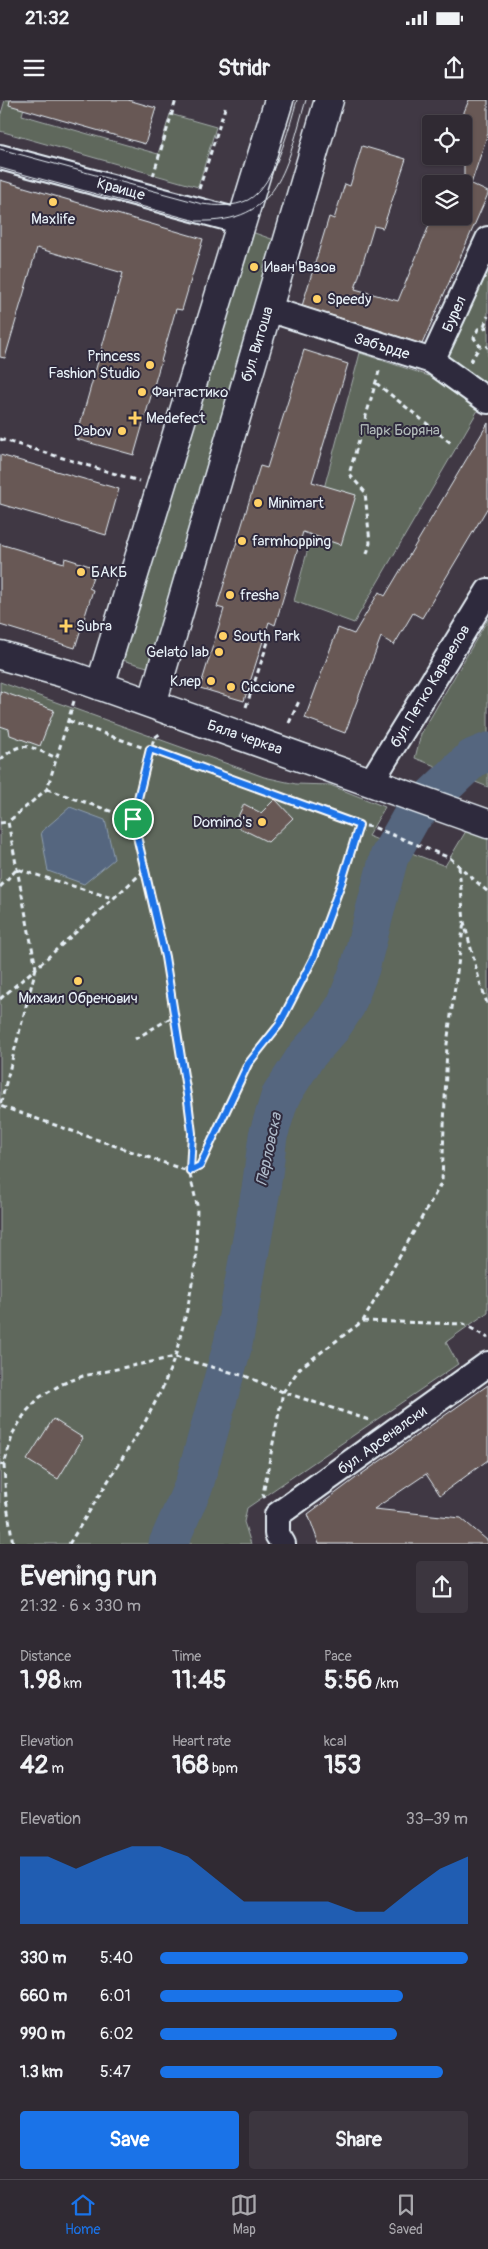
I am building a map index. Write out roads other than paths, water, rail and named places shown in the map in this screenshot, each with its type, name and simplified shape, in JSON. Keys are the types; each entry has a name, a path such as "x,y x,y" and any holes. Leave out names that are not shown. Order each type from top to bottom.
{"street":[{"path":"100,686 279,100"},
{"name":"бул. Витоша","path":"152,704 329,100"},
{"name":"Краище","path":"0,157 242,222"},
{"name":"Бурел","path":"432,361 488,239"},
{"name":"Забърде","path":"268,309 432,361 488,400"},
{"name":"бул. Петко Каравелов","path":"383,786 488,590"},
{"name":"Бяла черква","path":"0,655 67,674 480,822"},
{"name":"бул. Арсеналски","path":"283,1544 277,1534 277,1516 488,1364"}],"water":[{"path":"70,807 105,820 114,859 84,884 48,871 41,832"}],"waterway":[{"name":"Перловска","path":"168,1544 194,1485 233,1344 261,1189 268,1136 280,1097 306,1056 331,1028 346,1005 360,968 389,857 412,816 473,758 488,752"}],"tram line":[{"path":"0,149 202,204 231,205 248,200 258,193 266,182 280,155 297,100"},
{"path":"0,168 196,221 224,219 246,213 263,201 275,186 285,168 306,100"}],"place":[{"name":"Maxlife","path":"53,202"},
{"name":"Иван Вазов","path":"254,267"},
{"name":"Speedy","path":"317,299"},
{"name":"Princess Fashion Studio","path":"150,365"},
{"name":"Фантастико","path":"142,392"},
{"name":"Medefect","path":"135,418"},
{"name":"Dabov","path":"122,431"},
{"name":"Minimart","path":"258,503"},
{"name":"farmhopping","path":"242,541"},
{"name":"БАКБ","path":"81,572"},
{"name":"fresha","path":"230,595"},
{"name":"Subra","path":"66,626"},
{"name":"South Park","path":"223,636"},
{"name":"Gelato lab","path":"219,652"},
{"name":"Клер","path":"211,681"},
{"name":"Ciccione","path":"231,687"},
{"name":"Domino's","path":"262,822"},
{"name":"Михаил Обренович","path":"78,981"}],"park label":[{"name":"Парк Боряна","path":"400,430"}]}
